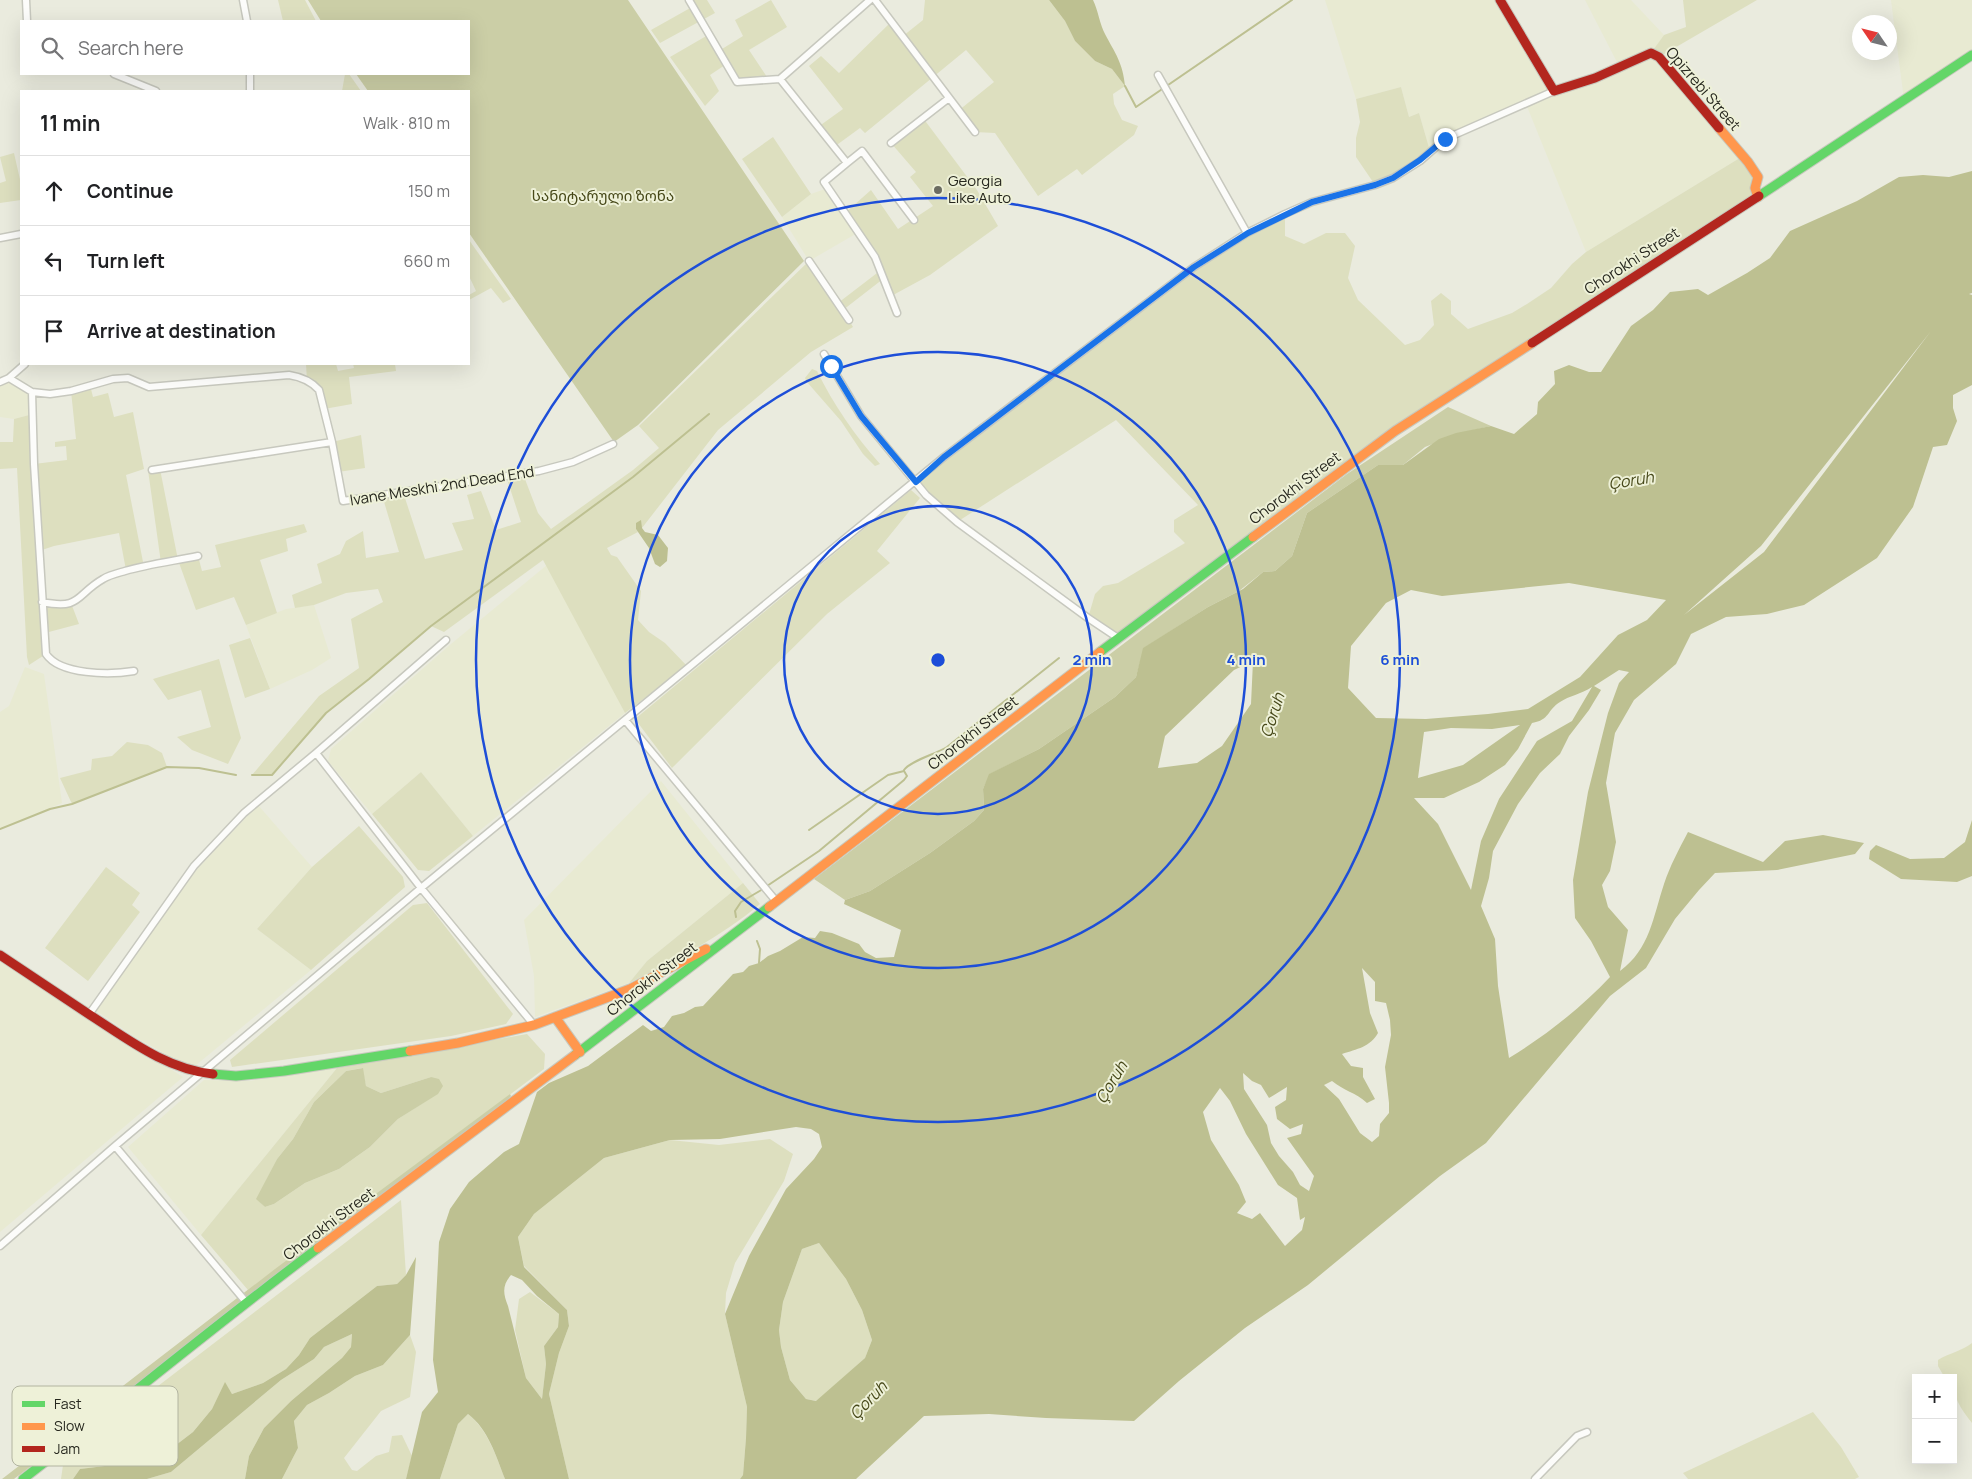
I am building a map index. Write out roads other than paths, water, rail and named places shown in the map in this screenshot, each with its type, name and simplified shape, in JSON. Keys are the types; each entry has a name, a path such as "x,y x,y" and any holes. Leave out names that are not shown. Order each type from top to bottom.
{"street":[{"path":"26,0 27,20"},
{"path":"243,0 247,20"},
{"path":"689,0 737,82 780,79 870,0"},
{"path":"875,0 975,132"},
{"path":"0,1246 115,1146 421,888 944,457 1194,267 1248,233 1312,202 1375,185 1393,178 1420,160 1445,139 1554,91 1500,0"},
{"name":"Opizrebi Street","path":"1554,91 1595,78 1651,53 1659,57 1748,162 1758,177 1755,188 1758,197"},
{"name":"Chorokhi Street","path":"143,1386 246,1302 580,1052 1118,638 1395,431 1758,197 1972,55"},
{"path":"116,75 154,90"},
{"path":"250,75 250,90"},
{"path":"1158,75 1248,233"},
{"path":"780,79 847,163"},
{"path":"892,143 949,98"},
{"path":"897,313 875,257 824,182 862,151 914,220"},
{"path":"0,238 20,234"},
{"path":"809,261 849,320"},
{"path":"824,354 861,416 926,494 957,522 1118,638"},
{"path":"0,382 24,365"},
{"name":"Ivane Meskhi 2nd Dead End","path":"8,378 32,392 50,394 71,391 113,379 128,378 150,387 290,375 299,376 319,390 332,442 342,501 539,471 573,462 613,444"},
{"path":"32,392 46,654 51,661 72,669 118,674 134,670"},
{"path":"152,470 332,442"},
{"path":"42,602 59,606 67,605 76,601 103,579 126,570 198,556"},
{"path":"90,1013 194,866 244,814 316,754 446,640"},
{"path":"625,720 776,901"},
{"path":"316,754 421,888 534,1025"},
{"path":"0,955 131,1042 166,1062 194,1072 252,1076 458,1042 534,1025 630,989 684,962 743,927"},
{"path":"555,1017 580,1052"},
{"path":"115,1146 246,1302"},
{"path":"1535,1479 1577,1436 1587,1432"},
{"name":"Chorokhi Street","path":"23,1479 40,1466"}],"water":[{"path":"1049,0 1093,0 1103,30 1120,64 1125,86 1112,69 1095,61 1075,41 1065,21"},
{"name":"Çoruh","path":"1972,171 1972,293 1969,294 1972,295 1972,385 1953,395 1953,408 1957,421 1947,445 1933,447 1913,507 1877,558 1804,605 1767,614 1726,617 1691,634 1676,664 1634,700 1615,733 1606,783 1616,842 1610,871 1602,885 1608,907 1628,930 1620,971 1638,953 1644,943 1666,877 1688,832 1763,862 1785,841 1823,835 1864,843 1855,854 1777,870 1715,873 1675,919 1646,968 1610,996 1486,1143 1440,1176 1308,1285 1245,1328 1179,1381 1134,1421 989,1414 924,1416 856,1479 740,1479 743,1475 747,1407 725,1314 749,1256 786,1189 814,1159 822,1147 819,1134 811,1129 796,1127 720,1139 670,1140 604,1158 534,1214 518,1237 524,1267 567,1310 569,1326 559,1353 549,1394 569,1479 505,1479 495,1452 486,1435 468,1414 458,1424 440,1479 406,1479 422,1412 438,1392 433,1360 439,1242 450,1209 469,1182 504,1152 519,1144 537,1092 549,1083 588,1066 643,1025 651,1031 664,1027 672,1016 684,1013 695,1007 703,1006 733,974 743,972 749,966 759,963 803,937 815,938 820,931 832,933 859,944 865,952 876,958 894,957 901,930 844,904 845,900 870,891 930,853 974,821 984,810 983,789 989,774 1039,749 1115,697 1136,677 1143,648 1208,607 1243,589 1263,572 1275,571 1292,556 1307,513 1378,465 1403,465 1439,439 1456,433 1491,426 1514,434 1537,414 1538,402 1555,384 1554,371 1569,365 1589,372 1601,372 1631,326 1653,310 1670,292 1698,289 1708,295 1770,258 1790,231 1857,201 1899,177 1923,175 1949,177","holes":["1931,331 1764,552 1684,615 1761,546","1569,583 1666,600 1647,620 1618,635 1580,677 1528,709 1426,719 1376,718 1348,688 1351,646 1386,603 1411,590 1442,596","1253,661 1251,704 1222,746 1197,763 1158,768 1165,736 1234,670","1619,670 1629,672 1619,683 1608,713 1588,792 1573,880 1575,918 1591,941 1610,977 1562,1021 1509,1058 1498,986 1495,939 1481,906 1489,878 1493,851 1518,804 1540,773 1560,754 1569,736 1589,710 1601,690 1594,686","1592,687 1572,721 1537,741 1499,799 1481,841 1471,890 1438,824 1414,798 1444,798 1479,782 1505,765 1518,749 1532,723 1542,720 1560,702","1520,725 1463,765 1418,778 1424,732 1451,728 1492,729","1362,968 1375,982 1375,1001 1386,1003 1391,1035 1385,1067 1389,1113 1380,1124 1379,1136 1372,1142 1360,1133 1339,1099 1324,1085 1332,1081 1367,1103 1375,1099 1363,1077 1363,1068 1351,1066 1342,1054 1367,1044 1378,1033 1370,1013","1243,1073 1252,1081 1261,1085 1269,1098 1287,1087 1286,1100 1275,1107 1277,1119 1290,1129 1303,1124 1301,1134 1287,1138 1314,1176 1309,1191 1300,1185 1293,1172 1279,1156 1271,1143 1267,1125 1244,1089","1220,1088 1230,1101 1246,1134 1278,1185 1297,1198 1300,1220 1305,1217 1302,1230 1285,1246 1260,1213 1252,1219 1237,1213 1246,1202 1239,1185 1211,1140 1203,1112","819,1243 846,1279 862,1310 872,1340 865,1358 816,1401 806,1399 790,1380 781,1347 779,1330 783,1302 802,1249","511,1275 522,1280 537,1296 559,1314 558,1327 544,1346 546,1364 542,1399 526,1378 505,1298 506,1282"]},
{"path":"641,520 642,528 645,532 658,535 668,548 667,561 660,567 655,564 649,548 636,529 636,523"},
{"path":"1972,820 1972,876 1957,882 1901,879 1869,859 1870,851 1876,845 1910,859 1944,858 1965,842"},
{"path":"416,1257 410,1335 383,1365 355,1376 307,1405 294,1421 298,1448 282,1479 245,1479 249,1456 264,1428 291,1401 342,1358 351,1347 352,1334 324,1347 314,1359 281,1380 171,1472 147,1479 73,1479 80,1469 104,1466 178,1466 178,1443 193,1432 212,1409 225,1382 232,1394 263,1383 286,1369 299,1355 310,1338 377,1286 397,1284 406,1275"}],"waterway":[{"path":"1125,86 1136,107 1292,0"},
{"path":"252,775 272,775 326,713 431,626 633,477 709,414"},
{"path":"904,770 912,764 947,747 1059,658"},
{"path":"0,829 50,809 72,804 167,767 199,768 236,775"},
{"path":"767,886 819,851 907,776 904,771 888,775 809,830"},
{"path":"736,917 735,911 741,902 763,889"},
{"path":"757,941 760,949 759,963"}],"place":[{"name":"Georgia Like Auto","path":"938,190"}],"park label":[{"name":"სანიტარული ზონა","path":"603,196"}]}
